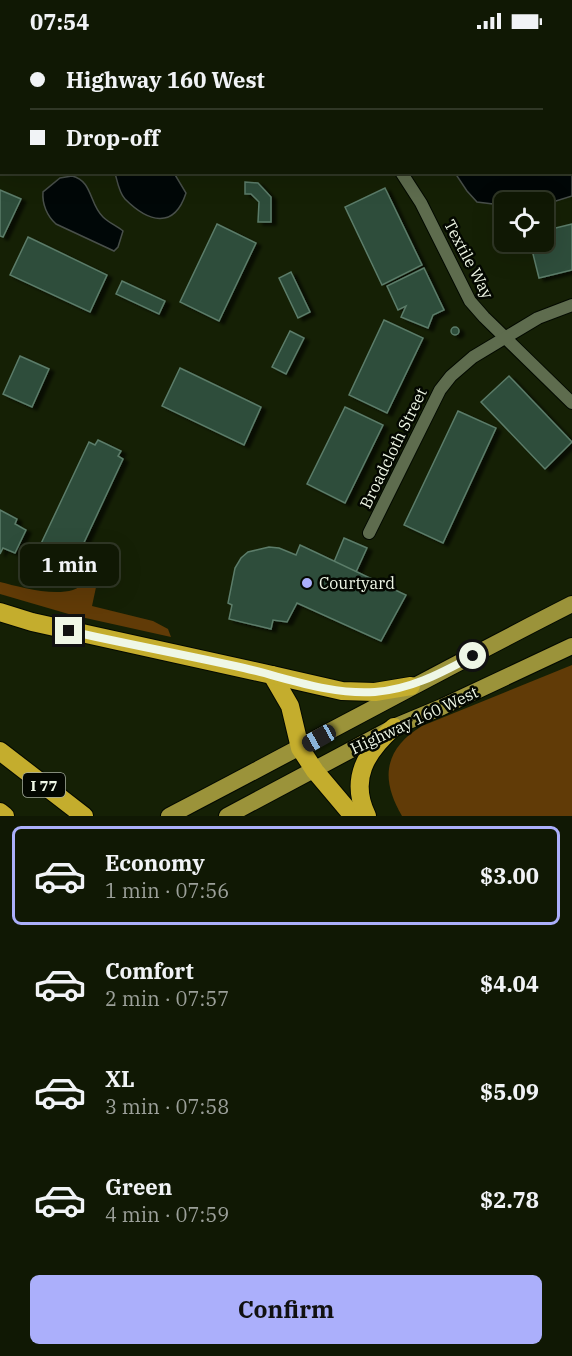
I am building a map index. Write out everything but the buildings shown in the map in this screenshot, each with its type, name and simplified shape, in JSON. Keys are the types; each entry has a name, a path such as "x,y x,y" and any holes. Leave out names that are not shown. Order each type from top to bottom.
{"highway":[{"path":"0,612 32,622 342,691 375,692 411,686"},
{"path":"272,675 290,706 300,748 315,771 353,816"},
{"path":"367,816 359,793 363,768 369,753 378,741 394,727"},
{"name":"I 77","path":"0,751 84,816"},
{"path":"0,812 5,816"}],"main road":[{"name":"Highway 160 West","path":"171,815 300,748 411,686 435,676 572,604"},
{"name":"Highway 160 West","path":"227,816 394,727 572,646"}],"street":[{"name":"Textile Way","path":"402,174 422,203 470,301 505,339 572,403"},
{"name":"Broadcloth Street","path":"369,533 440,390 451,376 473,357 538,318 572,304"}],"shaded area":[{"path":"115,174 175,174 186,193 175,213 160,218 151,217 134,207 125,199"},
{"path":"456,174 572,174 572,196 554,202 554,192 494,192 494,205 477,202"},
{"path":"72,176 84,183 103,217 123,231 118,247 114,251 56,224 48,214 43,201 43,192 60,178"},
{"path":"104,550 92,606 153,621 168,629 171,637 72,615 0,594 0,582 57,592 78,588 93,571"},
{"path":"572,665 572,816 402,816 390,790 389,777 393,755 409,735 422,726"}],"place":[{"name":"Courtyard","path":"307,583"}],"route":[{"path":"69,631 197,657 342,691 375,692 411,686 473,656"}]}
